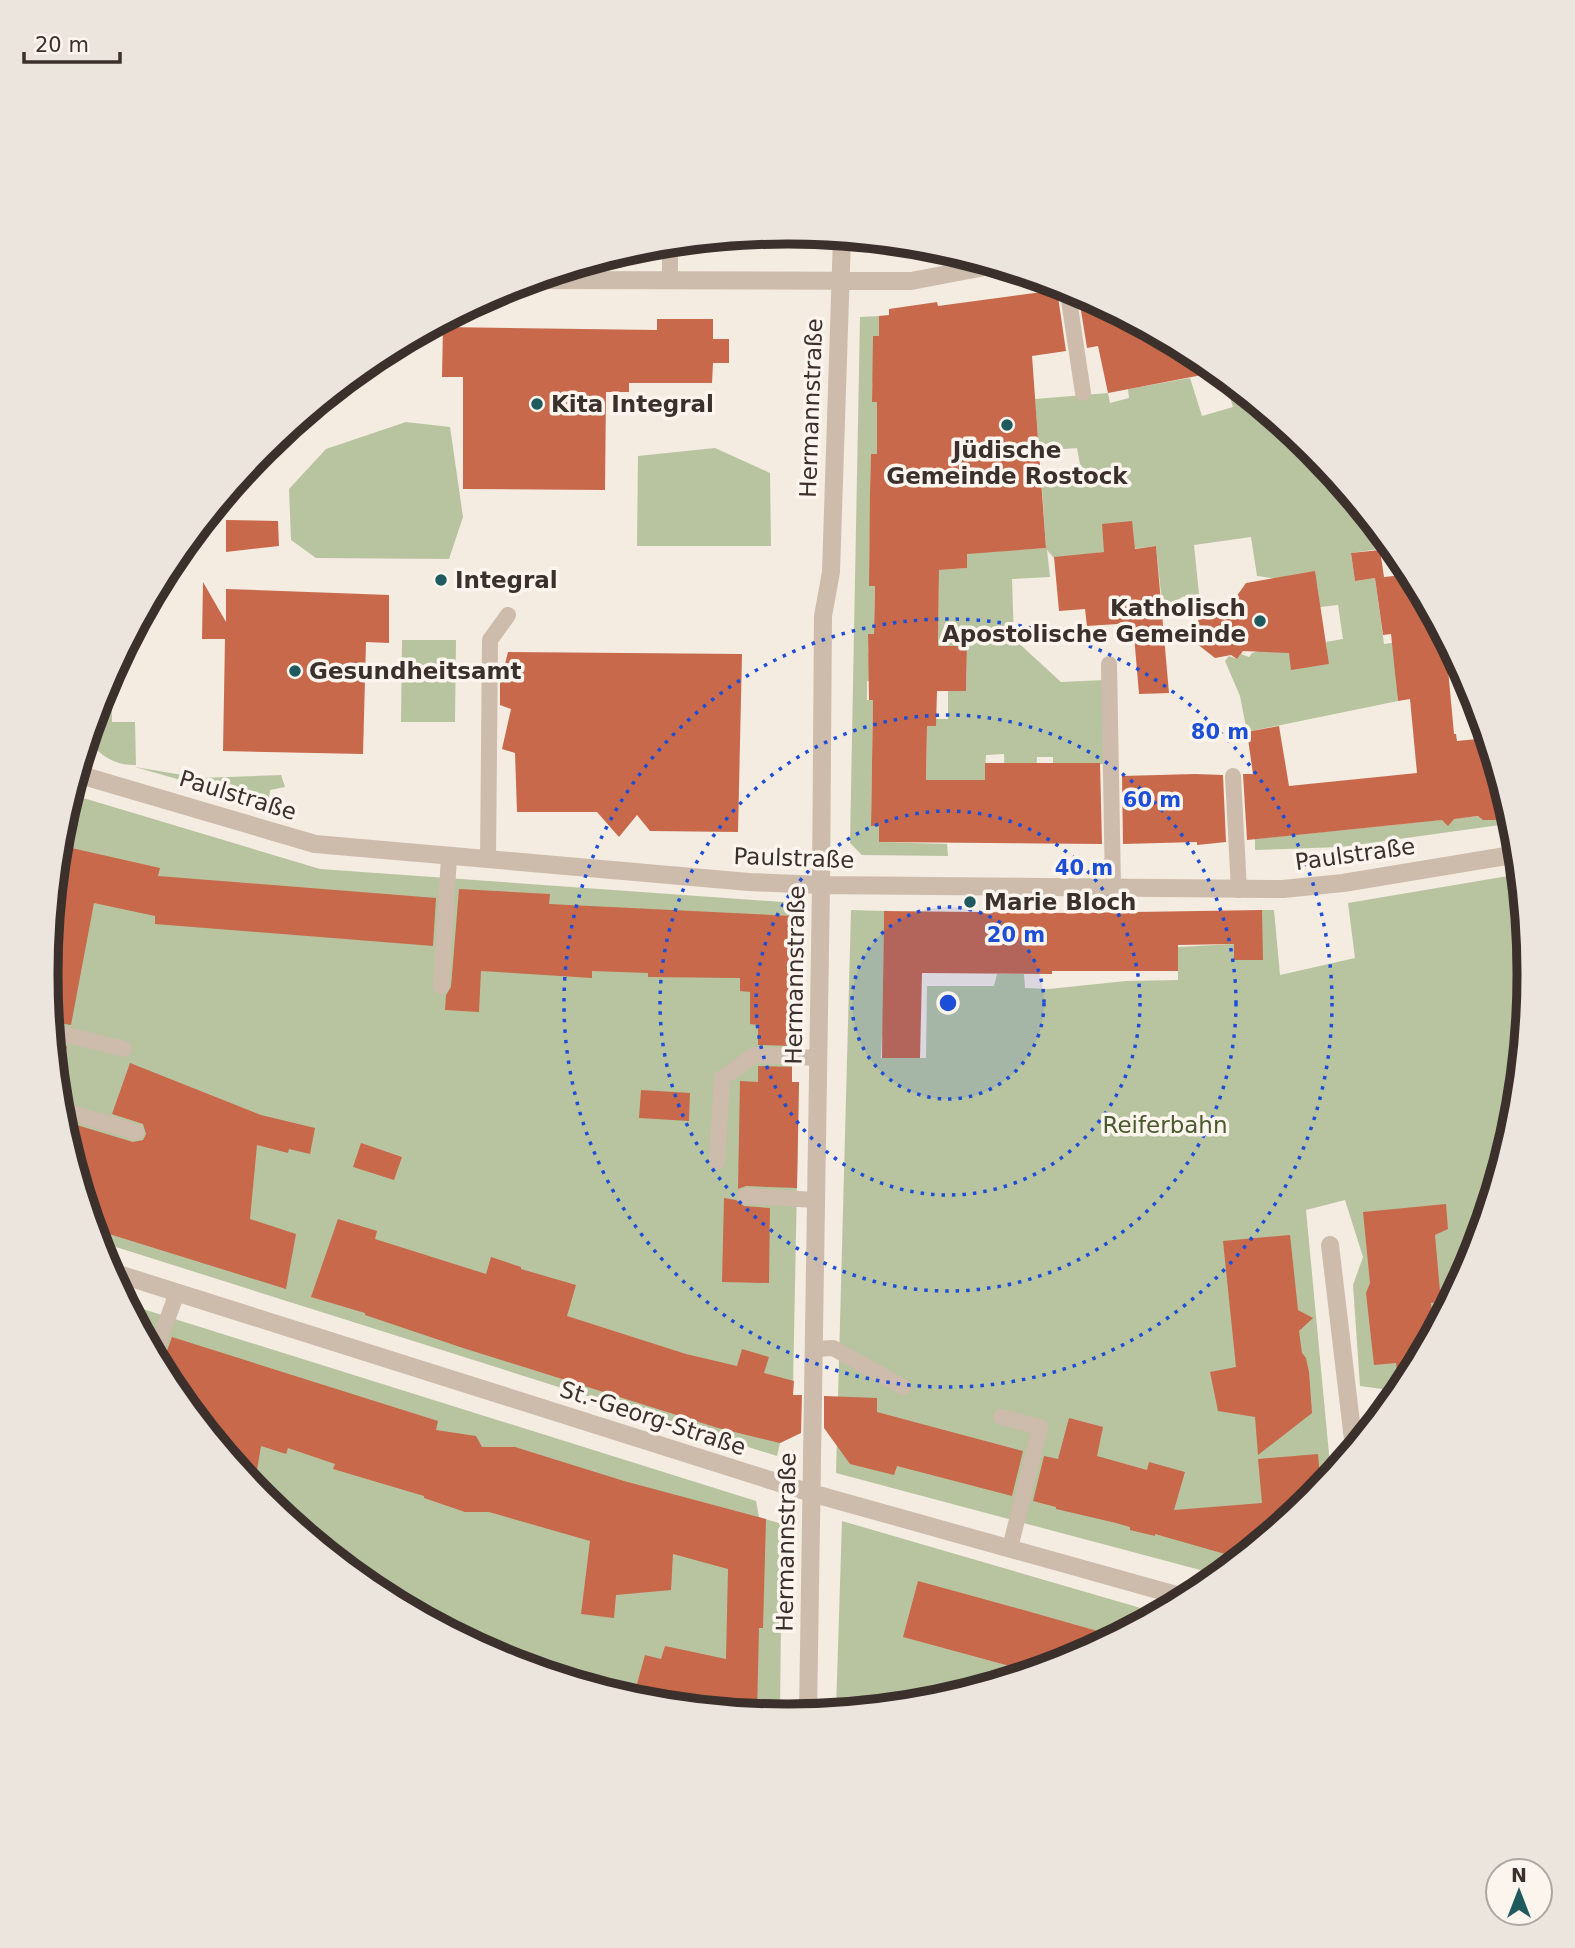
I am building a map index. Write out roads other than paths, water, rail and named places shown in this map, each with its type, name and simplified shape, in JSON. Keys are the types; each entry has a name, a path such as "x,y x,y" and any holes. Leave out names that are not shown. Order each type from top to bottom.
{"street":[{"name":"Hermannstraße","path":"808,1703 823,616 831,572 841,247"},
{"path":"562,280 911,281 975,269"},
{"name":"Paulstraße","path":"85,776 315,844 749,882 1283,889 1343,883 1507,856"},
{"path":"1330,1245 1352,1435"},
{"name":"St.-Georg-Straße","path":"123,1276 811,1493 1172,1594"}],"lane":[{"path":"670,254 670,281"},
{"path":"1069,301 1083,393"},
{"path":"488,860 489,640 508,615"},
{"path":"1109,664 1113,888"},
{"path":"1233,776 1240,890"},
{"path":"440,986 449,857"},
{"path":"60,1033 124,1049"},
{"path":"717,1162 722,1077 755,1055 818,1058"},
{"path":"71,1113 136,1132"},
{"path":"745,1196 816,1200"},
{"path":"158,1343 177,1293"},
{"path":"814,1349 833,1348 903,1387"},
{"path":"1001,1417 1040,1427 1010,1548"}],"place":[{"name":"Kita Integral","path":"537,404"},
{"name":"Jüdische Gemeinde Rostock","path":"1007,425"},
{"name":"Integral","path":"441,580"},
{"name":"Katholisch Apostolische Gemeinde","path":"1260,621"},
{"name":"Gesundheitsamt","path":"295,671"},
{"name":"Marie Bloch","path":"970,902"}],"park label":[{"name":"Reiferbahn","path":"1165,1125"}]}
